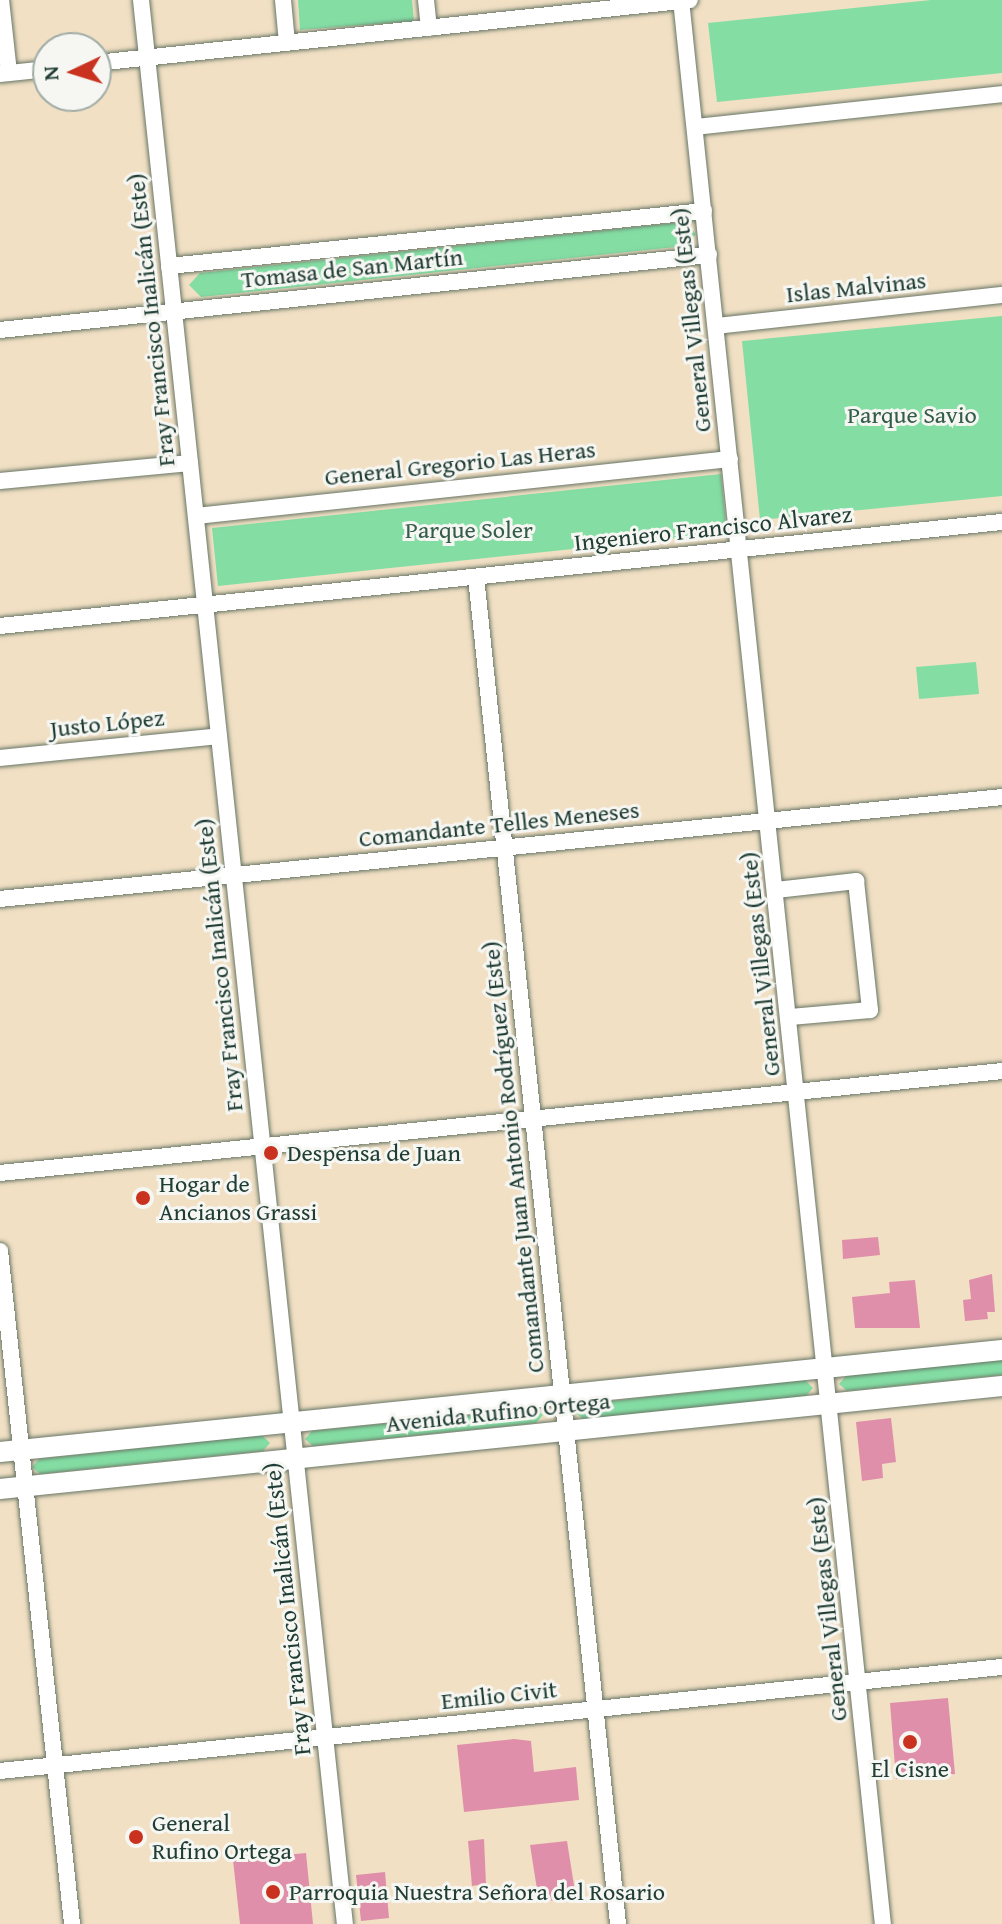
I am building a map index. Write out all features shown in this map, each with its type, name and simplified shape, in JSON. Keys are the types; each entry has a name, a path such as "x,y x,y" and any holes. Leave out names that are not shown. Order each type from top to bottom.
{"main road":[{"name":"Avenida Rufino Ortega","path":"0,1452 1002,1350"},
{"name":"Avenida Rufino Ortega","path":"0,1489 1002,1386"}],"street":[{"path":"1,0 4,73 32,70"},
{"name":"Fray Francisco Inalicán (Este)","path":"141,0 345,1924"},
{"path":"283,0 287,43"},
{"path":"426,0 429,28"},
{"name":"General Villegas (Este)","path":"681,0 831,1404 883,1924"},
{"path":"112,61 690,0"},
{"path":"695,127 1002,94"},
{"name":"Tomasa de San Martín","path":"169,266 704,211"},
{"name":"Tomasa de San Martín","path":"0,330 709,255"},
{"name":"Islas Malvinas","path":"716,326 1002,295"},
{"name":"General Gregorio Las Heras","path":"196,516 730,459"},
{"path":"0,481 190,463"},
{"name":"Ingeniero Francisco Alvarez","path":"0,626 1002,522"},
{"name":"Comandante Juan Antonio Rodríguez (Este)","path":"476,577 618,1924"},
{"name":"Justo López","path":"0,758 219,736"},
{"name":"Comandante Telles Meneses","path":"0,899 1002,797"},
{"path":"776,890 856,881 870,1010 790,1017"},
{"path":"0,1173 1002,1071"},
{"path":"0,1251 72,1924"},
{"name":"Emilio Civit","path":"0,1771 1002,1667"}],"green space":[{"path":"298,0 412,0 414,21 300,30"},
{"path":"931,0 1002,0 1002,73 717,102 708,23"},
{"path":"684,222 696,234 685,246 201,297 189,285 200,273"},
{"name":"Parque Savio","path":"1002,316 1002,496 760,520 742,341"},
{"name":"Parque Soler","path":"721,474 727,533 218,586 212,528"},
{"path":"976,662 979,694 919,699 916,667"},
{"path":"1002,1359 1002,1375 847,1391 839,1384 846,1376"},
{"path":"805,1380 813,1388 806,1396 583,1419 575,1412 583,1404"},
{"path":"535,1408 543,1415 536,1423 313,1446 305,1439 312,1431"},
{"path":"262,1435 270,1443 263,1451 40,1474 32,1467 39,1459"}],"building":[{"path":"878,1237 880,1255 843,1259 842,1240"},
{"path":"992,1274 995,1312 987,1312 988,1319 965,1321 963,1300 971,1299 969,1280"},
{"path":"915,1280 920,1328 855,1328 852,1297 890,1293 889,1282"},
{"path":"891,1418 896,1462 882,1464 883,1478 862,1481 856,1422"},
{"path":"948,1698 955,1774 896,1779 890,1703"},
{"path":"514,1739 531,1741 534,1772 576,1767 579,1800 464,1812 457,1745"},
{"path":"484,1839 486,1884 472,1886 468,1841"},
{"path":"567,1841 576,1898 539,1902 530,1845"},
{"name":"Parroquia Nuestra Señora del Rosario","path":"306,1853 313,1924 240,1924 233,1860"},
{"path":"385,1872 389,1918 361,1921 356,1875"}],"place":[{"name":"Despensa de Juan","path":"271,1153"},
{"name":"Hogar de Ancianos Grassi","path":"143,1198"},
{"name":"El Cisne","path":"910,1742"},
{"name":"General Rufino Ortega","path":"136,1837"},
{"name":"Parroquia Nuestra Señora del Rosario","path":"273,1892"}]}
